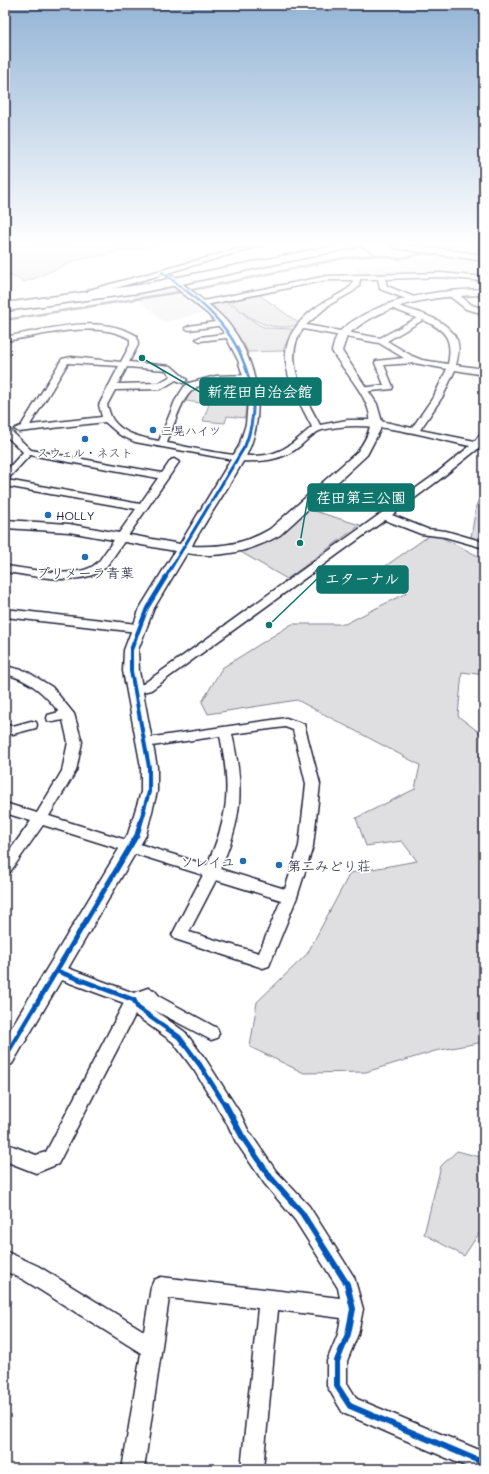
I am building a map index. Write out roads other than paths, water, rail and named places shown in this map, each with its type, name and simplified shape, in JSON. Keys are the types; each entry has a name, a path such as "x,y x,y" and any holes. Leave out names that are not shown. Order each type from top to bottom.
{"street":[{"path":"5,1057 131,847 140,826 149,792 149,767 131,671 131,650 137,628 147,608 183,548 239,458 248,440 254,420 254,400 249,377 240,352 231,335 222,323 212,314"},
{"path":"313,314 300,326 292,341 289,356 293,375 317,428"},
{"path":"5,522 69,528 183,548 209,551 229,550 254,544 269,536 363,454 371,439 376,423 375,411 364,390 349,372 338,351 343,334 362,319 373,314"},
{"path":"411,314 435,323 448,332 454,343 455,353 444,386 427,414 415,430"},
{"path":"381,341 422,318"},
{"path":"189,328 222,323"},
{"path":"5,339 90,326 117,328 128,332 134,338 134,345 103,405 107,419 123,433 138,440 162,446 239,458 256,459 276,456 292,448 317,428 347,422 376,423 482,442"},
{"path":"300,326 381,341 415,360"},
{"path":"205,337 231,335"},
{"path":"24,428 64,361 71,360 168,368 180,378 161,386 112,387"},
{"path":"364,390 389,387 380,363 415,360 484,372"},
{"path":"162,446 186,389 208,379 249,377"},
{"path":"6,432 24,428 107,419"},
{"path":"6,432 28,452 164,476"},
{"path":"134,690 147,687 170,671 385,516 482,442"},
{"path":"5,478 28,452"},
{"path":"5,569 72,575 86,573 98,568 174,462"},
{"path":"5,483 141,507"},
{"path":"385,516 425,532 446,534 484,545"},
{"path":"5,613 137,628"},
{"path":"5,670 22,674 48,690 68,714 74,742 69,771 40,819 5,868"},
{"path":"52,718 68,714"},
{"path":"145,742 286,722 299,727 313,784 306,846 290,896 264,961 180,935 225,840 233,804 233,765 225,731"},
{"path":"5,729 13,730 31,725"},
{"path":"5,808 290,896"},
{"path":"57,971 134,1000 148,995 154,1002 211,1033"},
{"path":"5,1152 36,1164 52,1158 134,1000"},
{"path":"134,1000 138,1008 179,1037 200,1065 270,1177 302,1213 347,1284 353,1309 348,1334 337,1361 337,1386 350,1406 484,1463"},
{"path":"5,1261 31,1273 152,1348"},
{"path":"133,1469 161,1287 353,1309"},
{"path":"252,1469 269,1300"}],"waterway":[{"path":"5,320 44,314"}],"place":[{"name":"新荏田自治会館","path":"142,358"},
{"name":"三晃ハイツ","path":"153,430"},
{"name":"スウェル・ネスト","path":"85,439"},
{"name":"HOLLY","path":"48,515"},
{"name":"荏田第三公園","path":"300,543"},
{"name":"プリメーラ青葉","path":"85,557"},
{"name":"エターナル","path":"269,625"},
{"name":"ソレイユ","path":"243,861"},
{"name":"第二みどり荘","path":"279,865"}]}
